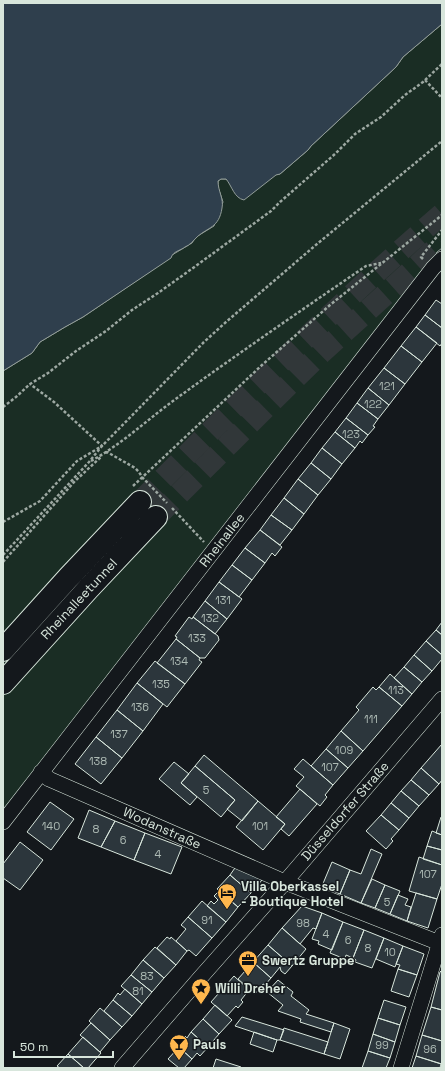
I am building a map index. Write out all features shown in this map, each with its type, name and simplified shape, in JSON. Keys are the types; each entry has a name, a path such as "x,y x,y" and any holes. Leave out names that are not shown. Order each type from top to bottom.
{"highway":[{"name":"Rheinalleetunnel","path":"3,650 58,589 135,495"},
{"name":"Rheinalleetunnel","path":"3,683 88,589 156,517"}],"street":[{"name":"Rheinallee","path":"3,822 433,268 442,259"},
{"name":"Düsseldorfer Straße","path":"122,1068 285,882 442,699"},
{"name":"Wodanstraße","path":"41,772 50,779 285,882 441,941"},
{"path":"401,1068 441,941"}],"path":[{"path":"3,407 30,384 48,373 132,310 194,268 271,211 335,154 355,134 381,117 442,64"},
{"path":"425,80 442,98"},
{"path":"3,554 102,446 204,342 311,250 442,141"},
{"path":"135,495 142,477 256,371 330,305 442,215"},
{"path":"3,562 75,481 107,452 175,400 366,266 382,263"},
{"path":"30,384 54,402 102,446"},
{"path":"3,522 40,501 77,461 102,446"},
{"path":"88,462 107,452"},
{"path":"107,452 136,468 142,477 213,551"}],"green space":[{"path":"442,24 442,248 437,252 3,814 3,371 32,353 40,342 83,317 170,258 172,255 192,243 196,237 214,226 223,202 218,187 218,181 221,179 226,179 228,181 280,174 308,150 396,67 403,57"}],"water":[{"path":"3,3 442,3 442,24 403,57 396,67 308,150 280,174 276,175 244,200 235,194 226,179 221,179 218,181 222,208 221,215 216,223 188,245 175,252 171,258 83,317 40,342 32,353 3,371"}],"building":[{"path":"436,300 442,304 442,328 425,315"},
{"path":"425,315 442,328 442,343 440,346 416,327"},
{"path":"416,327 437,343 422,362 401,346"},
{"path":"401,346 422,362 405,384 384,368"},
{"path":"384,368 405,384 389,405 368,388"},
{"path":"368,388 389,405 378,419 357,403"},
{"path":"357,403 378,419 373,426 375,427 368,435 346,418"},
{"path":"346,418 368,435 362,443 360,441 355,448 335,432"},
{"path":"335,432 355,448 342,464 322,448"},
{"path":"322,448 342,464 331,479 311,463"},
{"path":"311,463 331,479 318,495 298,479"},
{"path":"298,479 318,495 304,514 284,498"},
{"path":"284,498 304,514 292,530 271,515"},
{"path":"271,515 292,530 280,545 260,530"},
{"path":"260,530 282,547 275,556 272,553 265,563 245,548"},
{"path":"245,548 265,563 252,580 232,565"},
{"path":"232,565 252,580 239,597 219,582"},
{"path":"219,582 242,599 227,619 205,601"},
{"path":"205,601 227,619 215,634 193,617"},
{"path":"189,617 192,619 193,617 218,636 219,640 205,658 200,658 176,639 177,637 175,636"},
{"path":"442,622 442,635 436,630"},
{"path":"436,630 442,635 442,655 426,641"},
{"path":"176,639 200,658 199,660 202,662 185,684 157,663"},
{"path":"426,641 442,655 442,659 432,671 414,655"},
{"path":"414,655 432,671 422,682 404,667"},
{"path":"155,661 185,684 167,707 137,683"},
{"path":"404,667 422,682 412,694 394,678"},
{"path":"390,674 412,694 402,706 379,687"},
{"path":"137,683 163,704 143,731 117,710"},
{"path":"373,687 376,690 379,687 402,706 363,751 341,731 359,710 356,707"},
{"path":"117,710 143,731 122,758 96,737"},
{"path":"341,731 363,751 348,768 326,749"},
{"path":"96,737 122,758 101,784 75,764"},
{"path":"442,744 442,780 439,784 421,768"},
{"path":"326,749 348,768 333,785 311,766"},
{"path":"204,755 258,801 242,821 227,809 235,800 195,766"},
{"path":"303,759 333,785 325,795 327,797 320,806 296,786 304,777 294,769"},
{"path":"174,762 189,774 181,783 197,797 190,805 159,779"},
{"path":"195,766 235,800 221,817 181,783"},
{"path":"421,768 439,784 429,795 411,780"},
{"path":"411,780 429,795 419,806 401,791"},
{"path":"300,789 317,804 289,836 281,829 285,824 276,817"},
{"path":"401,791 419,806 409,818 391,803"},
{"path":"258,801 285,824 263,850 236,827"},
{"path":"50,802 74,819 51,850 27,832"},
{"path":"391,803 409,818 399,830 381,815"},
{"path":"89,810 115,821 101,847 78,838"},
{"path":"381,815 399,830 391,839 393,841 386,849 366,831"},
{"path":"442,817 442,835 436,833"},
{"path":"115,821 145,833 134,860 101,847"},
{"path":"432,831 442,835 442,850 427,846"},
{"path":"145,833 182,847 171,874 134,860"},
{"path":"20,842 43,860 20,890 3,878 3,864"},
{"path":"427,846 442,850 442,865 423,859"},
{"path":"371,849 382,854 361,903 340,894 350,870 361,874"},
{"path":"419,857 442,865 442,884 437,899 409,891"},
{"path":"332,862 350,870 340,894 322,886"},
{"path":"237,865 262,880 251,893 230,875"},
{"path":"230,875 251,893 238,907 217,889"},
{"path":"372,879 385,885 375,908 361,903"},
{"path":"385,885 400,891 390,914 375,908"},
{"path":"219,891 238,907 226,922 207,906 211,901 214,904 218,900 214,896"},
{"path":"416,893 437,899 428,928 407,921"},
{"path":"398,895 408,899 405,905 411,907 407,921 390,914"},
{"path":"202,901 226,922 212,938 188,917"},
{"path":"302,906 322,913 316,929 313,928 300,944 282,928"},
{"path":"322,913 343,922 332,950 318,944 319,941 312,939"},
{"path":"188,917 212,938 196,956 189,950 187,951 176,941 186,929 181,925"},
{"path":"343,922 364,930 353,958 346,955 345,959 330,953"},
{"path":"282,928 306,949 292,966 268,945"},
{"path":"364,930 384,938 372,968 355,962 356,960 353,958"},
{"path":"167,937 170,939 171,937 187,951 176,965 157,948"},
{"path":"384,938 403,946 395,967 376,959"},
{"path":"268,945 292,966 285,974 281,971 280,967 271,978 253,962"},
{"path":"403,946 424,954 417,975 398,969 400,965 396,964"},
{"path":"155,947 176,965 164,978 143,960"},
{"path":"143,960 164,978 152,992 131,975"},
{"path":"253,962 271,978 265,985 263,984 255,994 238,979"},
{"path":"398,969 417,975 409,997 391,991"},
{"path":"442,970 442,1010 431,1007 440,972"},
{"path":"131,975 152,992 142,1004 121,986"},
{"path":"234,976 249,990 241,1000 243,1002 238,1008 236,1006 227,1016 211,1002"},
{"path":"278,980 293,992 291,996 309,1010 306,1014 334,1023 331,1032 300,1022 301,1019 278,1011 283,1005 267,992"},
{"path":"125,989 142,1004 132,1016 113,1000 118,993 120,995"},
{"path":"113,1000 132,1016 122,1027 104,1011"},
{"path":"384,1000 406,1007 400,1025 378,1018"},
{"path":"215,1005 232,1020 219,1034 203,1019"},
{"path":"431,1007 442,1010 442,1041 422,1035"},
{"path":"100,1008 122,1027 110,1040 89,1021"},
{"path":"242,1017 284,1030 280,1040 235,1026"},
{"path":"378,1018 400,1025 395,1042 373,1034"},
{"path":"203,1019 219,1034 208,1047 191,1032"},
{"path":"91,1023 110,1040 100,1052 80,1035"},
{"path":"334,1023 350,1029 340,1059 324,1054"},
{"path":"284,1028 328,1042 324,1054 280,1040"},
{"path":"191,1032 208,1047 200,1056 197,1053 192,1059 179,1047 185,1036 187,1038"},
{"path":"254,1032 277,1040 273,1052 250,1044"},
{"path":"373,1034 395,1042 390,1058 368,1051"},
{"path":"422,1035 442,1041 442,1064 416,1056"},
{"path":"83,1037 101,1053 88,1068 84,1068 68,1054"},
{"path":"179,1047 192,1059 184,1068 179,1068 168,1059"},
{"path":"368,1051 390,1058 386,1068 362,1068"},
{"path":"68,1054 84,1068 60,1068 57,1066"},
{"path":"416,1056 441,1064 440,1068 412,1068"},
{"path":"216,1059 241,1067 241,1068 213,1068"}],"tunnel":[{"path":"140,502 288,355 364,283 442,214"},
{"path":"156,517 322,352 442,243"}],"place":[{"name":"Villa Oberkassel - Boutique Hotel","path":"227,910"},
{"name":"Swertz Gruppe","path":"248,977"},
{"name":"Willi Dreher","path":"201,1005"},
{"name":"Pauls","path":"179,1061"}]}
